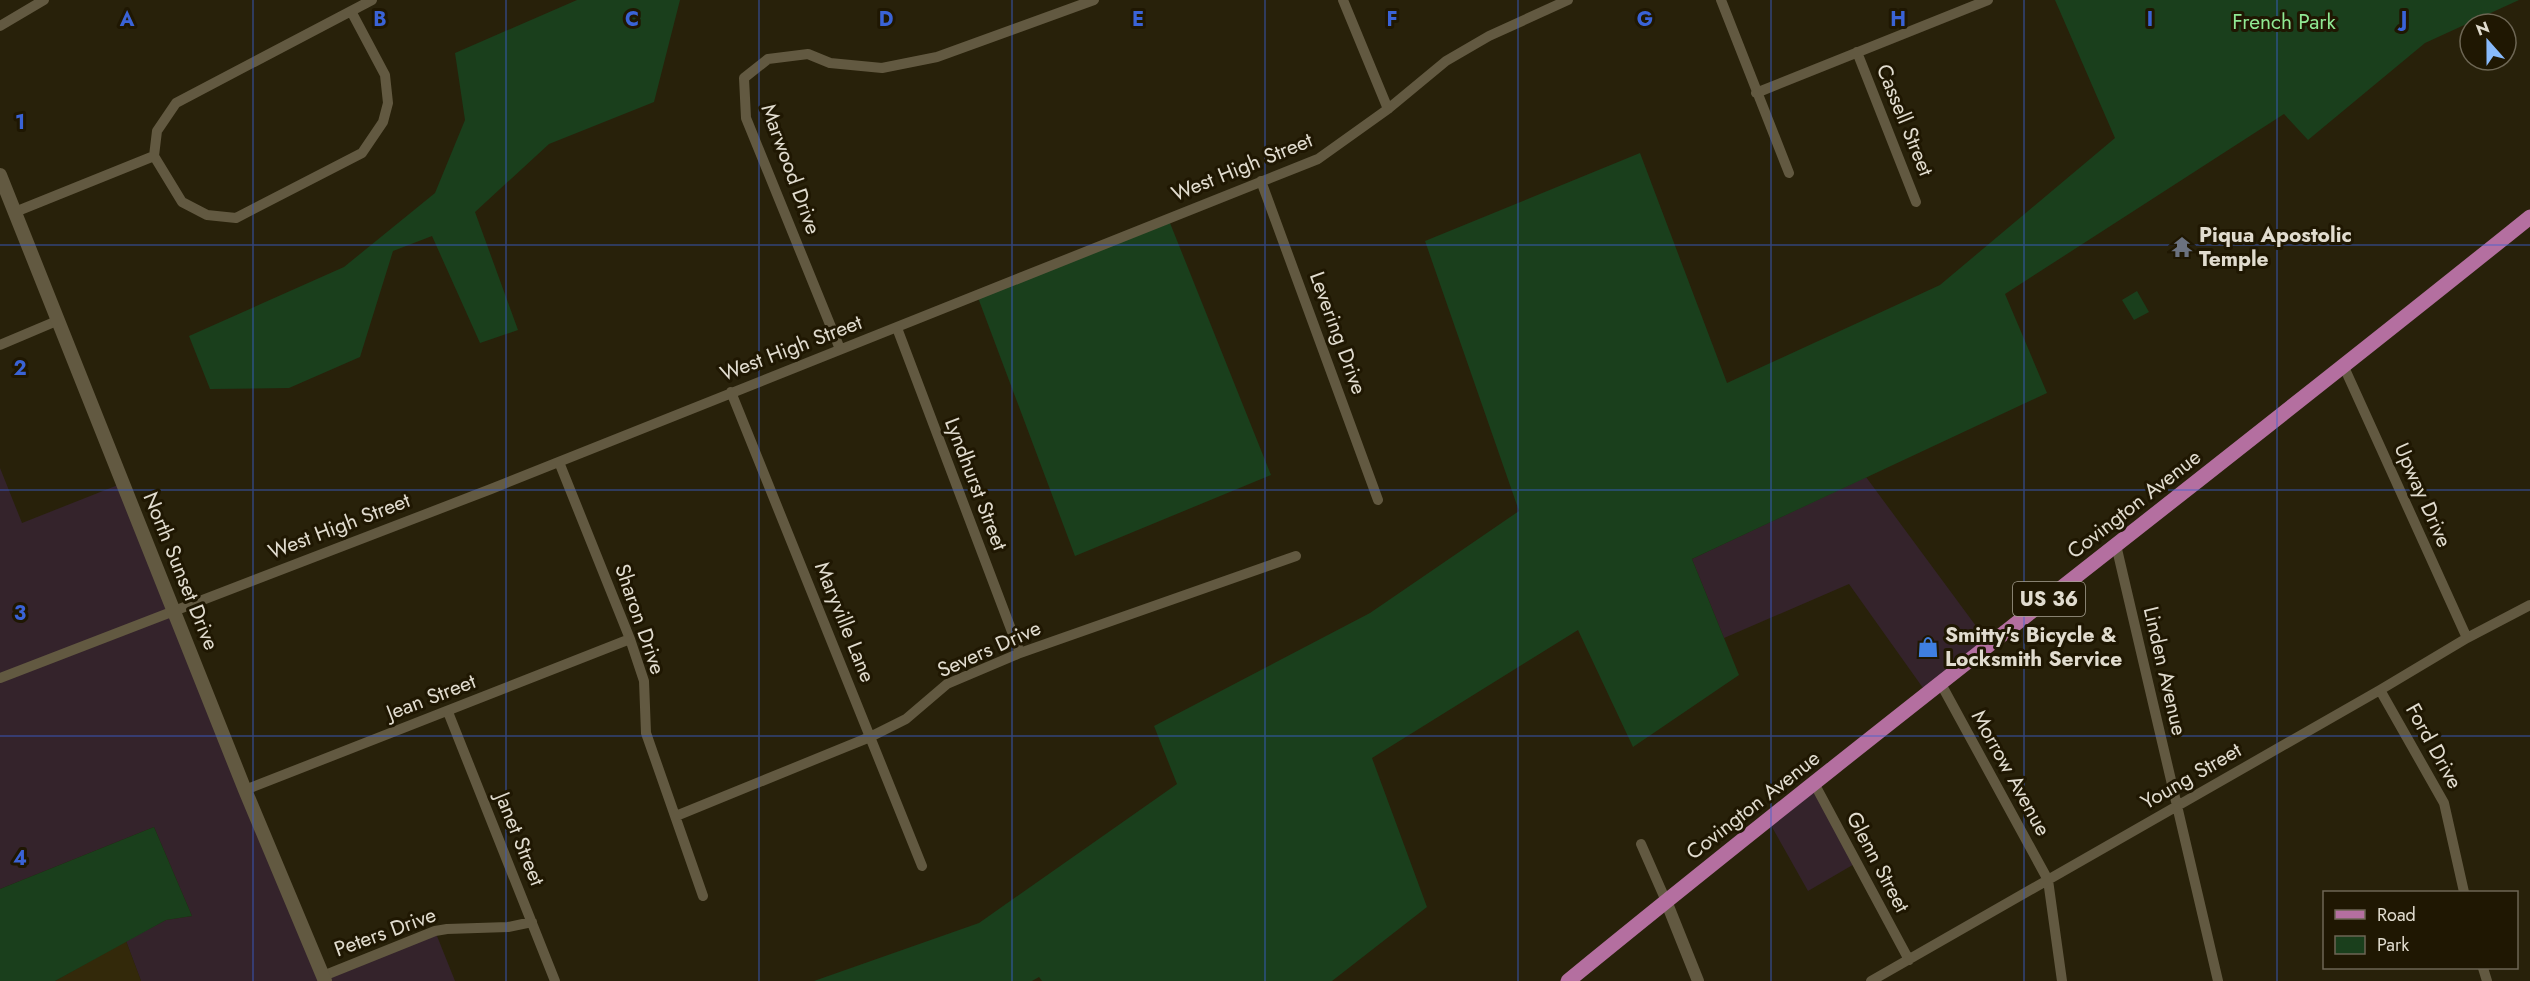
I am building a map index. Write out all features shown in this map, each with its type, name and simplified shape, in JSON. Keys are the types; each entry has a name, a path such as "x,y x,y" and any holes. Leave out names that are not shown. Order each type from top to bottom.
{"main road":[{"name":"North Sunset Drive","path":"0,175 245,790 324,979"},
{"name":"Covington Avenue","path":"1568,981 1814,783 2344,367 2530,217"}],"street":[{"path":"0,26 44,0"},
{"path":"351,11 385,75 388,102 383,122 362,153 236,218 207,215 182,202 154,156 157,130 176,103 351,11 372,0"},
{"name":"Marwood Drive","path":"840,349 746,118 744,78 768,59 808,54 830,63 882,68 937,57 1094,0"},
{"path":"1343,0 1388,109"},
{"name":"West High Street","path":"0,678 559,462 1318,159 1388,109 1446,60 1490,36 1568,0"},
{"path":"1721,0 1789,173"},
{"path":"1756,93 1988,0"},
{"name":"Cassell Street","path":"1857,52 1916,202"},
{"path":"15,212 154,156"},
{"name":"Levering Drive","path":"1261,181 1378,500"},
{"path":"0,345 59,320"},
{"name":"Lyndhurst Street","path":"897,328 1020,653"},
{"name":"Upway Drive","path":"2344,367 2467,638"},
{"name":"Maryville Lane","path":"731,392 922,866"},
{"name":"Sharon Drive","path":"559,462 630,639 644,681 646,733 703,896"},
{"name":"Linden Avenue","path":"2116,545 2159,727 2175,807 2218,981"},
{"name":"Severs Drive","path":"676,816 870,737 906,719 947,684 1020,653 1296,556"},
{"name":"Young Street","path":"1871,981 2467,638 2530,605"},
{"name":"Jean Street","path":"245,790 630,639"},
{"name":"Morrow Avenue","path":"1941,684 2048,880"},
{"name":"Ford Drive","path":"2380,690 2444,804 2464,891"},
{"name":"Janet Street","path":"448,712 555,981"},
{"name":"Glenn Street","path":"1814,783 1909,960"},
{"path":"1641,844 1698,981"},
{"path":"2048,880 2062,981"},
{"name":"Peters Drive","path":"324,979 435,931 447,928 508,927 531,922"}],"shaded area":[{"path":"0,468 22,523 123,483 323,976 435,931 455,981 141,981 126,941 166,920 192,916 154,827 0,889"},
{"path":"1866,477 1990,645 1928,695 1849,584 1724,638 1692,559"},
{"path":"1814,783 1856,863 1808,891 1768,820"},
{"path":"126,941 141,981 55,981"}],"green space":[{"path":"577,0 680,0 654,102 549,144 475,212 518,330 480,343 432,236 393,251 360,357 289,388 210,389 189,336 344,267 435,193 465,120 455,53"},
{"name":"French Park","path":"2055,0 2519,0 2493,12 2458,12 2458,28 2425,43 2308,140 2284,114 2005,294 2047,393 1692,559 1739,675 1633,747 1578,630 1372,758 1427,907 1332,981 1042,981 1039,977 1032,981 814,981 979,923 1177,784 1154,726 1370,613 1519,511 1425,241 1640,153 1727,383 1940,285 2115,138"},
{"path":"1168,218 1271,475 1075,556 977,295"},
{"path":"2137,291 2149,312 2134,320 2122,300"},
{"path":"154,827 192,916 166,920 55,981 0,981 0,889"}],"place":[{"name":"Piqua Apostolic Temple","path":"2182,247"},
{"name":"Smitty's Bicycle & Locksmith Service","path":"1928,647"}]}
